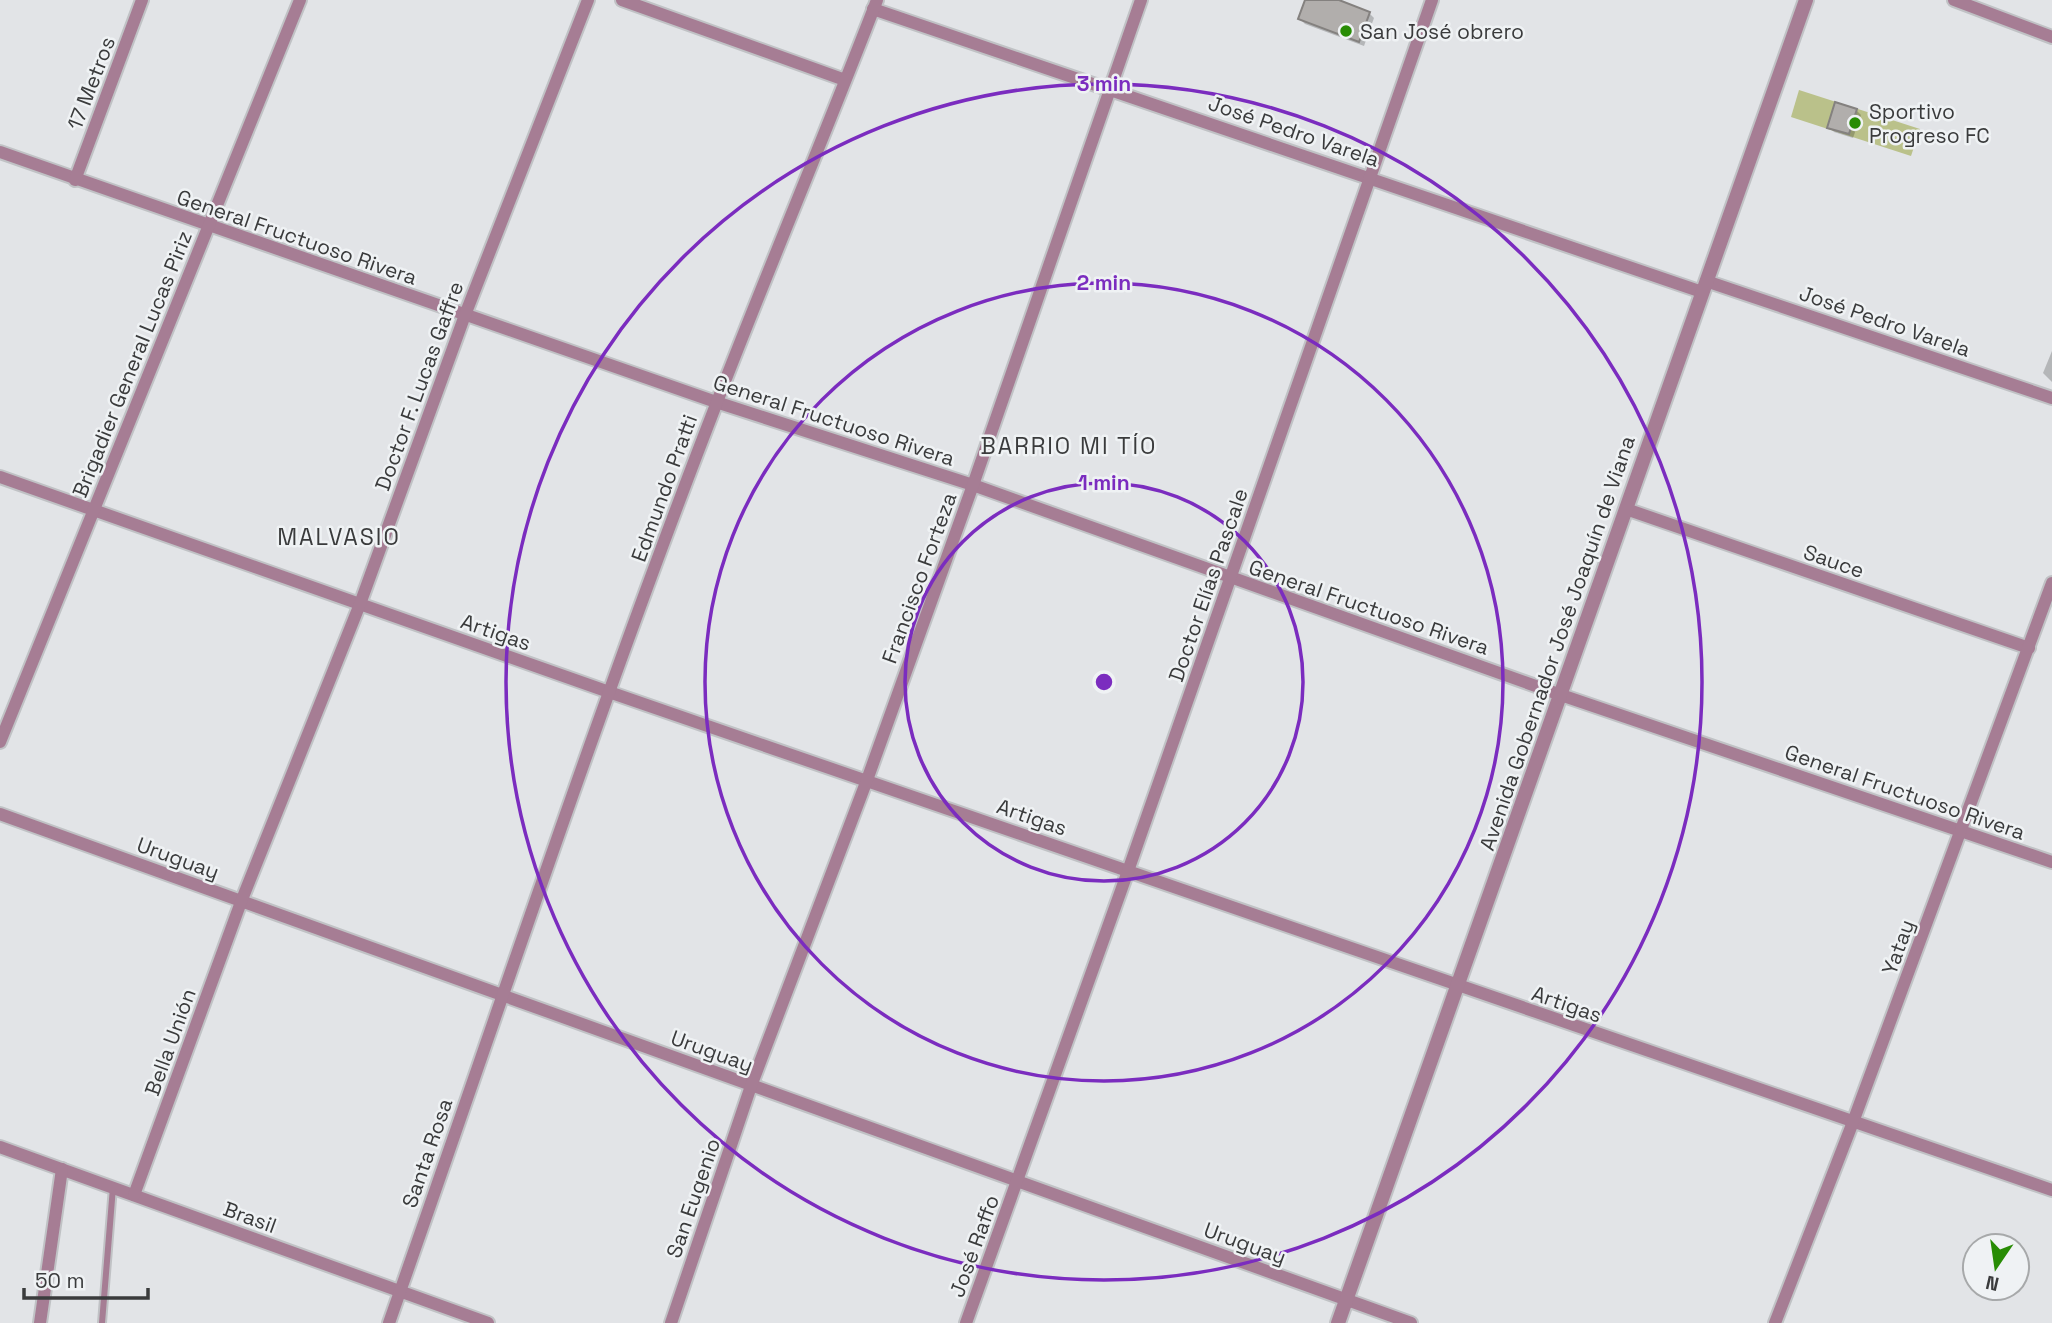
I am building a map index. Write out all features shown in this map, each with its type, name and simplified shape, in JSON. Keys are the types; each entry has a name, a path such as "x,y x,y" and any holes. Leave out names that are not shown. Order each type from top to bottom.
{"street":[{"name":"17 Metros","path":"75,180 142,0"},
{"name":"Brigadier General Lucas Piriz","path":"0,742 300,0"},
{"name":"Doctor F. Lucas Gaffre","path":"241,902 360,604 465,315 588,0"},
{"path":"622,0 845,80"},
{"name":"Francisco Forteza","path":"751,1086 867,780 973,485 1141,0"},
{"name":"Doctor Elías Pascale","path":"1017,1181 1433,0"},
{"name":"Avenida Gobernador José Joaquín de Viana","path":"1338,1323 1806,0"},
{"path":"1954,0 2052,37"},
{"name":"Edmundo Pratti","path":"501,995 716,402 875,4"},
{"name":"José Pedro Varela","path":"875,4 1370,178 2052,398"},
{"name":"General Fructuoso Rivera","path":"0,152 716,402 973,485 1561,695 2052,862"},
{"name":"Artigas","path":"0,478 1458,987 2052,1190"},
{"name":"Sauce","path":"1626,509 2029,648"},
{"name":"Yatay","path":"1775,1323 1962,831 2052,583"},
{"name":"Uruguay","path":"0,814 1411,1323"},
{"name":"Bella Unión","path":"134,1195 241,902"},
{"name":"Santa Rosa","path":"389,1323 501,995"},
{"name":"San Eugenio","path":"671,1323 751,1086"},
{"name":"Brasil","path":"0,1147 488,1323"},
{"path":"40,1323 62,1169"},
{"name":"José Raffo","path":"967,1323 1017,1181"}],"lane":[{"path":"102,1323 113,1187"}],"green space":[{"name":"Sportivo Progreso FC","path":"1799,90 1920,129 1911,156 1791,117"}],"building":[{"name":"San José obrero","path":"1305,0 1339,0 1370,12 1359,42 1298,19"},
{"path":"1835,102 1857,109 1849,134 1827,128"}],"place":[{"name":"San José obrero","path":"1346,31"},
{"name":"Sportivo Progreso FC","path":"1855,123"}],"district":[{"name":"BARRIO MI TÍO","path":"1069,446"},
{"name":"MALVASIO","path":"339,537"}]}
